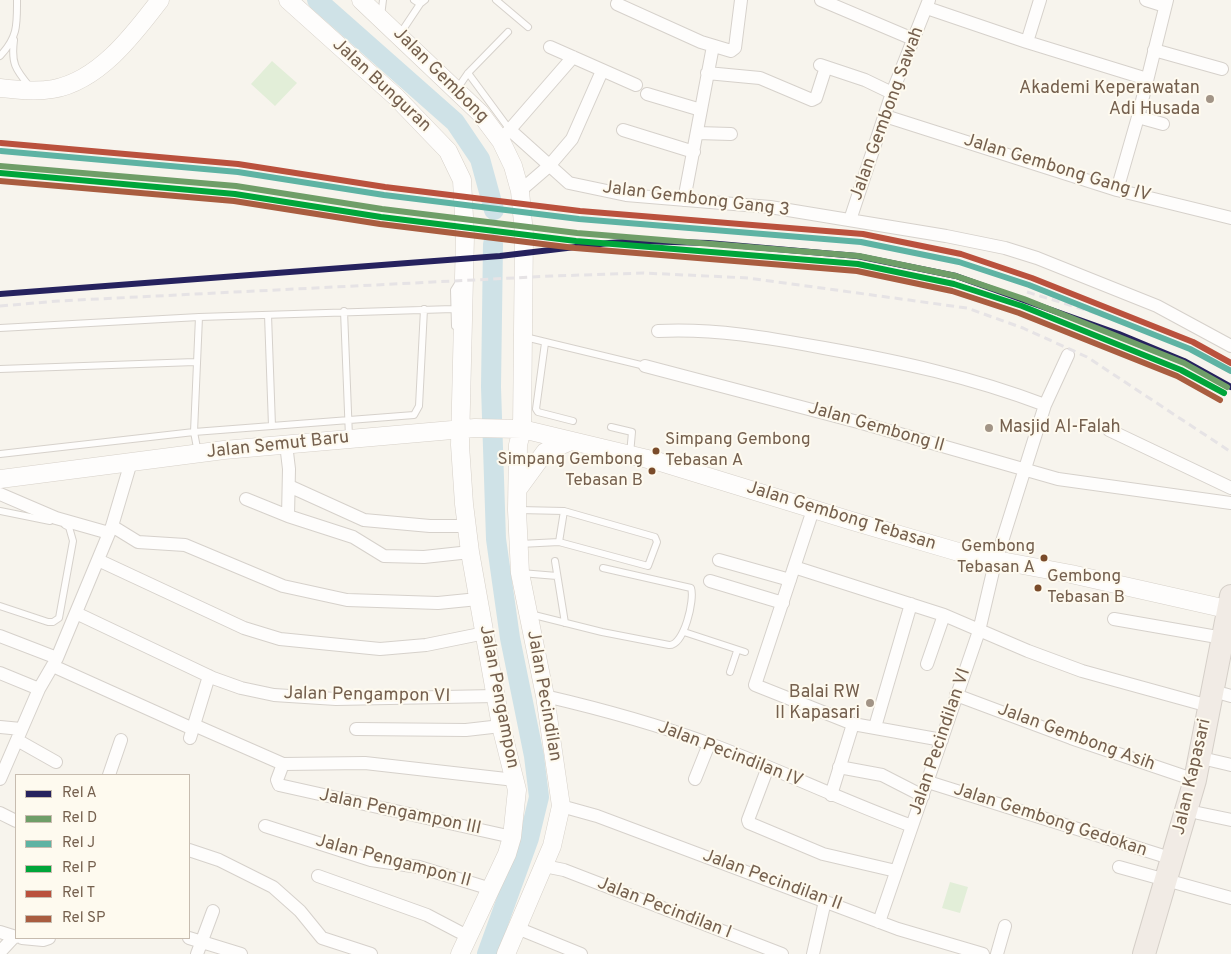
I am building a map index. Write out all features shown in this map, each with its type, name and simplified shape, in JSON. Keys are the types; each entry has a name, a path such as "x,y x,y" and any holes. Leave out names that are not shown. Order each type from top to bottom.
{"highway":[{"name":"Jalan Kapasari","path":"1144,954 1173,874 1221,762 1221,699 1229,622"},
{"name":"Jalan Kapasari","path":"1155,954 1195,780 1221,699"}],"main road":[{"path":"0,88 33,91 55,89 87,75 108,59 141,24 160,0"},
{"name":"Jalan Bunguran","path":"288,0 396,97 448,150 462,180 464,274"},
{"name":"Jalan Gembong","path":"361,0 506,135 512,166 520,191 523,220 525,272 522,428"},
{"path":"464,274 462,351 465,434"},
{"name":"Jalan Semut Baru","path":"0,479 286,444 425,433 436,441 502,427 522,428"},
{"name":"Jalan Gembong Tebasan","path":"522,428 630,454 992,562 1229,622"},
{"name":"Jalan Pecindilan","path":"506,954 552,846 561,806 545,696 520,573 517,510 518,445 522,428"},
{"name":"Jalan Pengampon","path":"460,954 491,889 512,837 517,790 496,696 470,552 467,526 465,434"},
{"path":"518,489 545,452 571,441"}],"street":[{"path":"617,4 712,46 733,50 735,48 741,0"},
{"path":"820,0 913,38"},
{"path":"1027,42 1040,0"},
{"path":"1117,190 1138,117 1166,3 1146,0"},
{"name":"Jalan Gembong Sawah","path":"850,220 892,93 928,4 1027,42 1146,79"},
{"path":"684,200 712,46"},
{"path":"550,47 636,85"},
{"path":"1154,50 1222,69"},
{"path":"506,135 574,57"},
{"path":"707,73 760,78 812,100 816,98 822,66 865,80 892,93"},
{"path":"520,191 549,166 572,140 602,71"},
{"path":"647,94 701,110"},
{"name":"Jalan Gembong Gang IV","path":"885,116 1117,190 1231,218"},
{"path":"1138,117 1163,124"},
{"path":"623,130 694,152"},
{"path":"697,133 731,134"},
{"name":"Jalan Gembong Gang 3","path":"506,135 549,166 568,183 626,195 770,207 946,236 1005,248 1037,258 1157,306 1231,346"},
{"path":"658,331 684,329 749,335 921,366 995,386 1045,405"},
{"name":"Jalan Pecindilan VI","path":"879,922 979,631 992,562 1025,470 1045,405 1068,355"},
{"name":"Jalan Gembong II","path":"645,366 858,422 1072,482 1231,503"},
{"path":"1109,430 1231,488"},
{"path":"286,444 289,486 288,516"},
{"path":"0,779 39,689 55,662 111,530 131,462"},
{"path":"289,486 364,520 430,526 467,526"},
{"path":"0,494 56,518 111,530 138,542 185,545 283,586 329,596 368,601 438,603 478,599"},
{"path":"246,499 288,516 353,537 384,556 424,558 470,552"},
{"path":"813,510 755,685 854,724 942,740"},
{"path":"98,560 244,628 280,639 380,649 426,645 485,634"},
{"path":"719,560 790,580"},
{"path":"794,567 944,615 979,631 1082,671 1221,699"},
{"path":"710,582 782,603"},
{"path":"875,727 911,604"},
{"name":"Jalan Pengampon VI","path":"76,613 209,676 241,688 274,695 336,699 496,696"},
{"path":"927,664 944,615"},
{"path":"1114,618 1229,622"},
{"path":"0,636 192,731 283,764 365,763 515,780"},
{"path":"0,673 39,689"},
{"path":"192,731 209,676"},
{"name":"Jalan Gembong Asih","path":"956,695 1071,738 1195,780"},
{"name":"Jalan Pecindilan IV","path":"545,696 629,716 709,744 768,767 831,795 912,826"},
{"path":"831,795 854,724"},
{"path":"356,729 466,730 502,726"},
{"path":"0,727 19,734 56,762"},
{"path":"109,774 121,740"},
{"path":"695,779 709,744"},
{"name":"Jalan Pengampon III","path":"283,764 277,783 288,788 393,808 413,817 512,837"},
{"path":"768,767 748,820 749,823 824,854 896,871"},
{"path":"840,767 882,775 923,796"},
{"name":"Jalan Gembong Gedokan","path":"928,782 1173,874"},
{"name":"Jalan Pecindilan II","path":"561,806 597,816 879,922 983,954"},
{"path":"1198,813 1231,820"},
{"path":"0,814 15,820"},
{"name":"Jalan Pengampon II","path":"265,826 371,860 419,867 491,889"},
{"path":"190,850 219,860 273,887 300,911 322,938 371,954"},
{"name":"Jalan Pecindilan I","path":"544,866 564,870 782,954"},
{"path":"1118,867 1173,874 1231,898"},
{"path":"318,876 427,915 469,936"},
{"path":"813,954 824,901"},
{"path":"196,954 195,940 213,911"},
{"path":"997,954 1005,926"},
{"path":"518,928 581,954"},
{"path":"0,932 15,936"},
{"path":"0,952 16,939"},
{"path":"195,940 241,954"}],"lane":[{"path":"17,0 17,27 12,57 15,67 33,91"},
{"path":"380,18 383,0"},
{"path":"496,0 528,28"},
{"path":"399,35 420,1"},
{"path":"457,89 468,73 508,32"},
{"path":"0,56 14,38"},
{"path":"468,73 506,135"},
{"path":"462,351 456,335 453,309 454,290 464,274"},
{"path":"0,454 194,432 416,413 419,406 424,309"},
{"path":"0,328 199,317 453,309"},
{"path":"344,311 350,439"},
{"path":"268,315 272,426"},
{"path":"199,317 194,432 199,454"},
{"name":"Jalan Gembong II","path":"524,336 545,343 645,366"},
{"path":"545,343 536,409 538,412 573,421"},
{"path":"0,369 196,362"},
{"path":"611,427 632,432 630,454"},
{"path":"517,510 564,511 655,537 657,542 648,566 560,542 519,544"},
{"path":"0,511 61,523 70,527 73,541 61,615 56,620 48,622 0,606"},
{"path":"560,542 564,511"},
{"path":"555,561 565,623"},
{"path":"528,614 602,632 673,645 679,642 684,632 692,595 691,588 603,568"},
{"path":"520,573 557,576"},
{"path":"684,632 737,651 745,652"},
{"path":"730,672 737,651"}],"green space":[{"path":"272,61 297,83 275,106 251,84"},
{"path":"950,882 968,887 960,913 942,908"}],"waterway":[{"path":"317,0 455,122 480,159 494,210"},
{"path":"487,954 529,838 539,797 534,756 510,638 496,539 491,387 493,244"}],"railway":[{"path":"0,306 58,301 552,276 644,273 748,278 967,308 1023,328 1087,357 1231,452"},
{"path":"1027,292 1157,336 1182,346 1231,372"}],"rail line":[{"name":"T","path":"1,143 238,164 385,187 580,211 863,234 961,254 1032,278 1193,342 1231,363"},
{"name":"J","path":"1,151 238,172 384,195 579,219 861,242 959,262 1029,285 1190,349 1231,371"},
{"name":"D","path":"0,166 236,186 382,209 577,233 859,256 956,276 1024,299 1184,363 1227,387"},
{"name":"P","path":"0,173 235,194 381,217 576,241 858,264 954,284 1022,306 1181,370 1224,393"},
{"name":"SP","path":"0,181 234,201 380,224 575,248 857,271 952,291 1019,313 1177,376 1220,400"},
{"name":"A","path":"0,294 500,256 609,243 637,241 708,243 857,256 956,276 1119,334 1184,361 1231,387"}],"place":[{"name":"Akademi Keperawatan Adi Husada","path":"1210,99"},
{"name":"Masjid Al-Falah","path":"989,428"},
{"name":"Simpang Gembong Tebasan A","path":"656,451"},
{"name":"Simpang Gembong Tebasan B","path":"652,471"},
{"name":"Gembong Tebasan A","path":"1044,558"},
{"name":"Gembong Tebasan B","path":"1038,588"},
{"name":"Balai RW II Kapasari","path":"870,703"}]}
